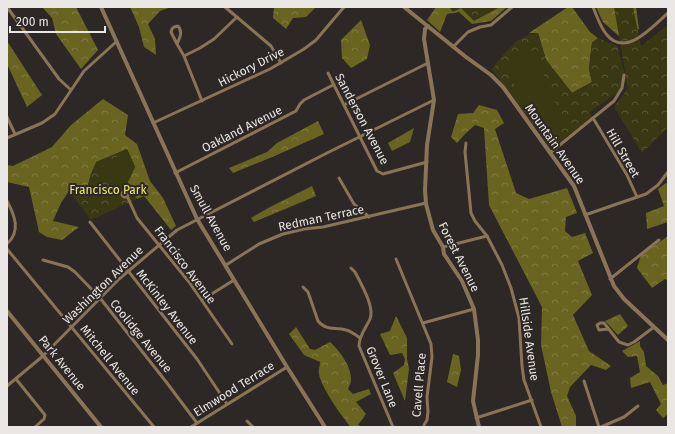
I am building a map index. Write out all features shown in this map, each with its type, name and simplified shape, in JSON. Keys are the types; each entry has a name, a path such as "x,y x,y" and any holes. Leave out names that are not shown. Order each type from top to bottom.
{"street":[{"path":"7,7 59,79 71,90"},
{"name":"Smull Avenue","path":"101,7 197,219 325,427"},
{"path":"225,7 271,46 281,63"},
{"name":"Hickory Drive","path":"153,124 281,63 304,49 344,7"},
{"name":"Mountain Avenue","path":"404,7 487,71 500,83 574,186 610,279 620,295 668,340"},
{"path":"453,46 468,32 480,27 491,25 512,7"},
{"path":"593,7 607,36 614,41 623,43 635,40 668,13"},
{"path":"184,56 214,39 237,17"},
{"path":"177,44 181,34 178,26 174,27 171,32 177,44 184,56 202,101"},
{"name":"Forest Avenue","path":"428,26 425,29 424,39 434,100 427,145 425,190 426,203 433,230 443,248 444,254 462,281 474,309 478,340 473,402 479,427"},
{"path":"7,138 49,119 56,114 84,71 116,42"},
{"path":"344,105 428,63"},
{"name":"Sanderson Avenue","path":"328,73 377,170 383,174 427,162"},
{"path":"550,153 617,98 622,88 624,75"},
{"name":"Oakland Avenue","path":"175,173 296,112 304,100 333,85"},
{"name":"Washington Avenue","path":"7,386 43,356 128,271 177,230 434,100"},
{"path":"7,117 15,134"},
{"name":"Hill Street","path":"593,118 627,175 637,197"},
{"name":"Hillside Avenue","path":"466,143 465,152 471,213 475,221 487,236 512,288 519,318 523,373 526,386 541,427"},
{"path":"585,215 646,194 654,188 668,172"},
{"path":"339,178 354,204 369,217"},
{"name":"Francisco Avenue","path":"127,196 137,218 189,282 232,344"},
{"path":"7,201 14,215 16,226 13,236 7,244"},
{"name":"Redman Terrace","path":"226,265 260,244 283,234 304,229 323,227 426,203"},
{"name":"McKinley Avenue","path":"90,222 197,359 227,404"},
{"path":"443,248 487,236"},
{"path":"610,279 659,240"},
{"name":"Mitchell Avenue","path":"7,249 154,427"},
{"name":"Cavell Place","path":"396,259 430,340 432,352 427,397 428,412 427,420 424,425"},
{"name":"Coolidge Avenue","path":"43,260 68,267 75,272 100,298 197,423"},
{"name":"Grover Lane","path":"351,268 355,272 371,308 369,321 360,338 360,350 393,427"},
{"path":"202,300 234,280"},
{"path":"302,287 308,292 318,321 321,324 329,328 344,329 360,338"},
{"path":"423,323 474,309"},
{"name":"Park Avenue","path":"7,311 102,427"},
{"path":"608,329 619,342 628,345 654,327"},
{"name":"Elmwood Terrace","path":"191,427 287,367"},
{"path":"16,379 45,415 44,419 35,427"},
{"path":"584,381 600,427 624,417 638,406"},
{"path":"476,418 532,400"},
{"path":"247,421 253,427"},
{"path":"94,427 98,423"}],"green space":[{"path":"42,7 76,7 98,50 81,69 56,34 52,18"},
{"path":"130,7 172,7 160,11 148,24 155,39 156,55 144,47 139,27"},
{"path":"274,7 316,7 306,17 293,18 286,29 273,18"},
{"path":"436,7 507,7 491,21 472,24 459,12 447,14 440,32 427,20"},
{"path":"449,7 500,7 474,21 461,8 453,12"},
{"path":"568,7 572,7 590,32 598,38 592,43 589,69 592,82 572,93 546,60 538,33 529,33"},
{"path":"596,7 636,7 639,29 621,38 603,22"},
{"path":"614,7 633,7 641,46 668,25 668,127 642,153 614,107 628,88 626,80 623,89 590,112 592,117 551,149 492,70 511,46 517,41 531,34 538,33 546,60 572,93 592,82 589,69 592,43 598,38 617,46 626,77"},
{"path":"361,20 370,45 367,59 351,68 342,58 341,40"},
{"path":"7,41 42,95 27,107 7,64"},
{"path":"531,50 546,80 542,82 566,120 546,133 513,82 516,80 506,71 502,64"},
{"path":"103,99 128,115 125,135 137,144 150,181 163,198 176,226 171,230 144,196 137,199 127,184 135,167 127,149 97,162 91,174 88,185 69,191 61,203 53,221 79,227 62,240 47,237 39,232 29,187 7,182 7,165 13,166 52,147 71,125"},
{"path":"479,105 497,110 504,123 495,129 516,193 529,199 567,188 577,213 566,217 565,231 572,237 585,233 593,253 578,261 592,295 573,315 589,351 611,366 606,370 591,365 570,387 567,396 576,416 576,427 562,427 551,392 541,345 542,307 489,205 484,128 475,125 457,143 451,137 458,114 473,113"},
{"path":"318,121 324,134 233,173 229,168 267,152 277,143"},
{"path":"414,128 410,142 392,151 388,143"},
{"name":"Francisco Park","path":"127,149 135,167 127,184 137,199 91,220 69,191 88,185 96,162"},
{"path":"124,153 130,168 128,178 121,187 116,190 101,167"},
{"path":"666,183 668,186 668,222 647,229 646,213 664,206 658,189"},
{"path":"312,186 316,196 254,222 251,218 270,207"},
{"path":"668,236 668,281 665,279 652,288 637,268 641,255"},
{"path":"620,314 628,326 618,335 605,321"},
{"path":"396,316 407,338 407,359 409,369 405,401 393,373 404,365 405,359 402,353 390,355 380,334 390,331"},
{"path":"296,327 310,349 315,350 330,342 337,349 347,364 351,375 348,389 353,394 369,389 371,394 356,402 366,414 358,425 363,427 351,427 337,409 321,380 319,373 320,362 304,355 289,334"},
{"path":"640,341 640,346 644,352 646,366 658,376 663,385 668,383 668,414 663,418 656,410 661,404 650,382 631,388 630,378 640,372 637,356 628,357 622,351"},
{"path":"453,354 459,356 461,370 457,387 447,382"}]}
